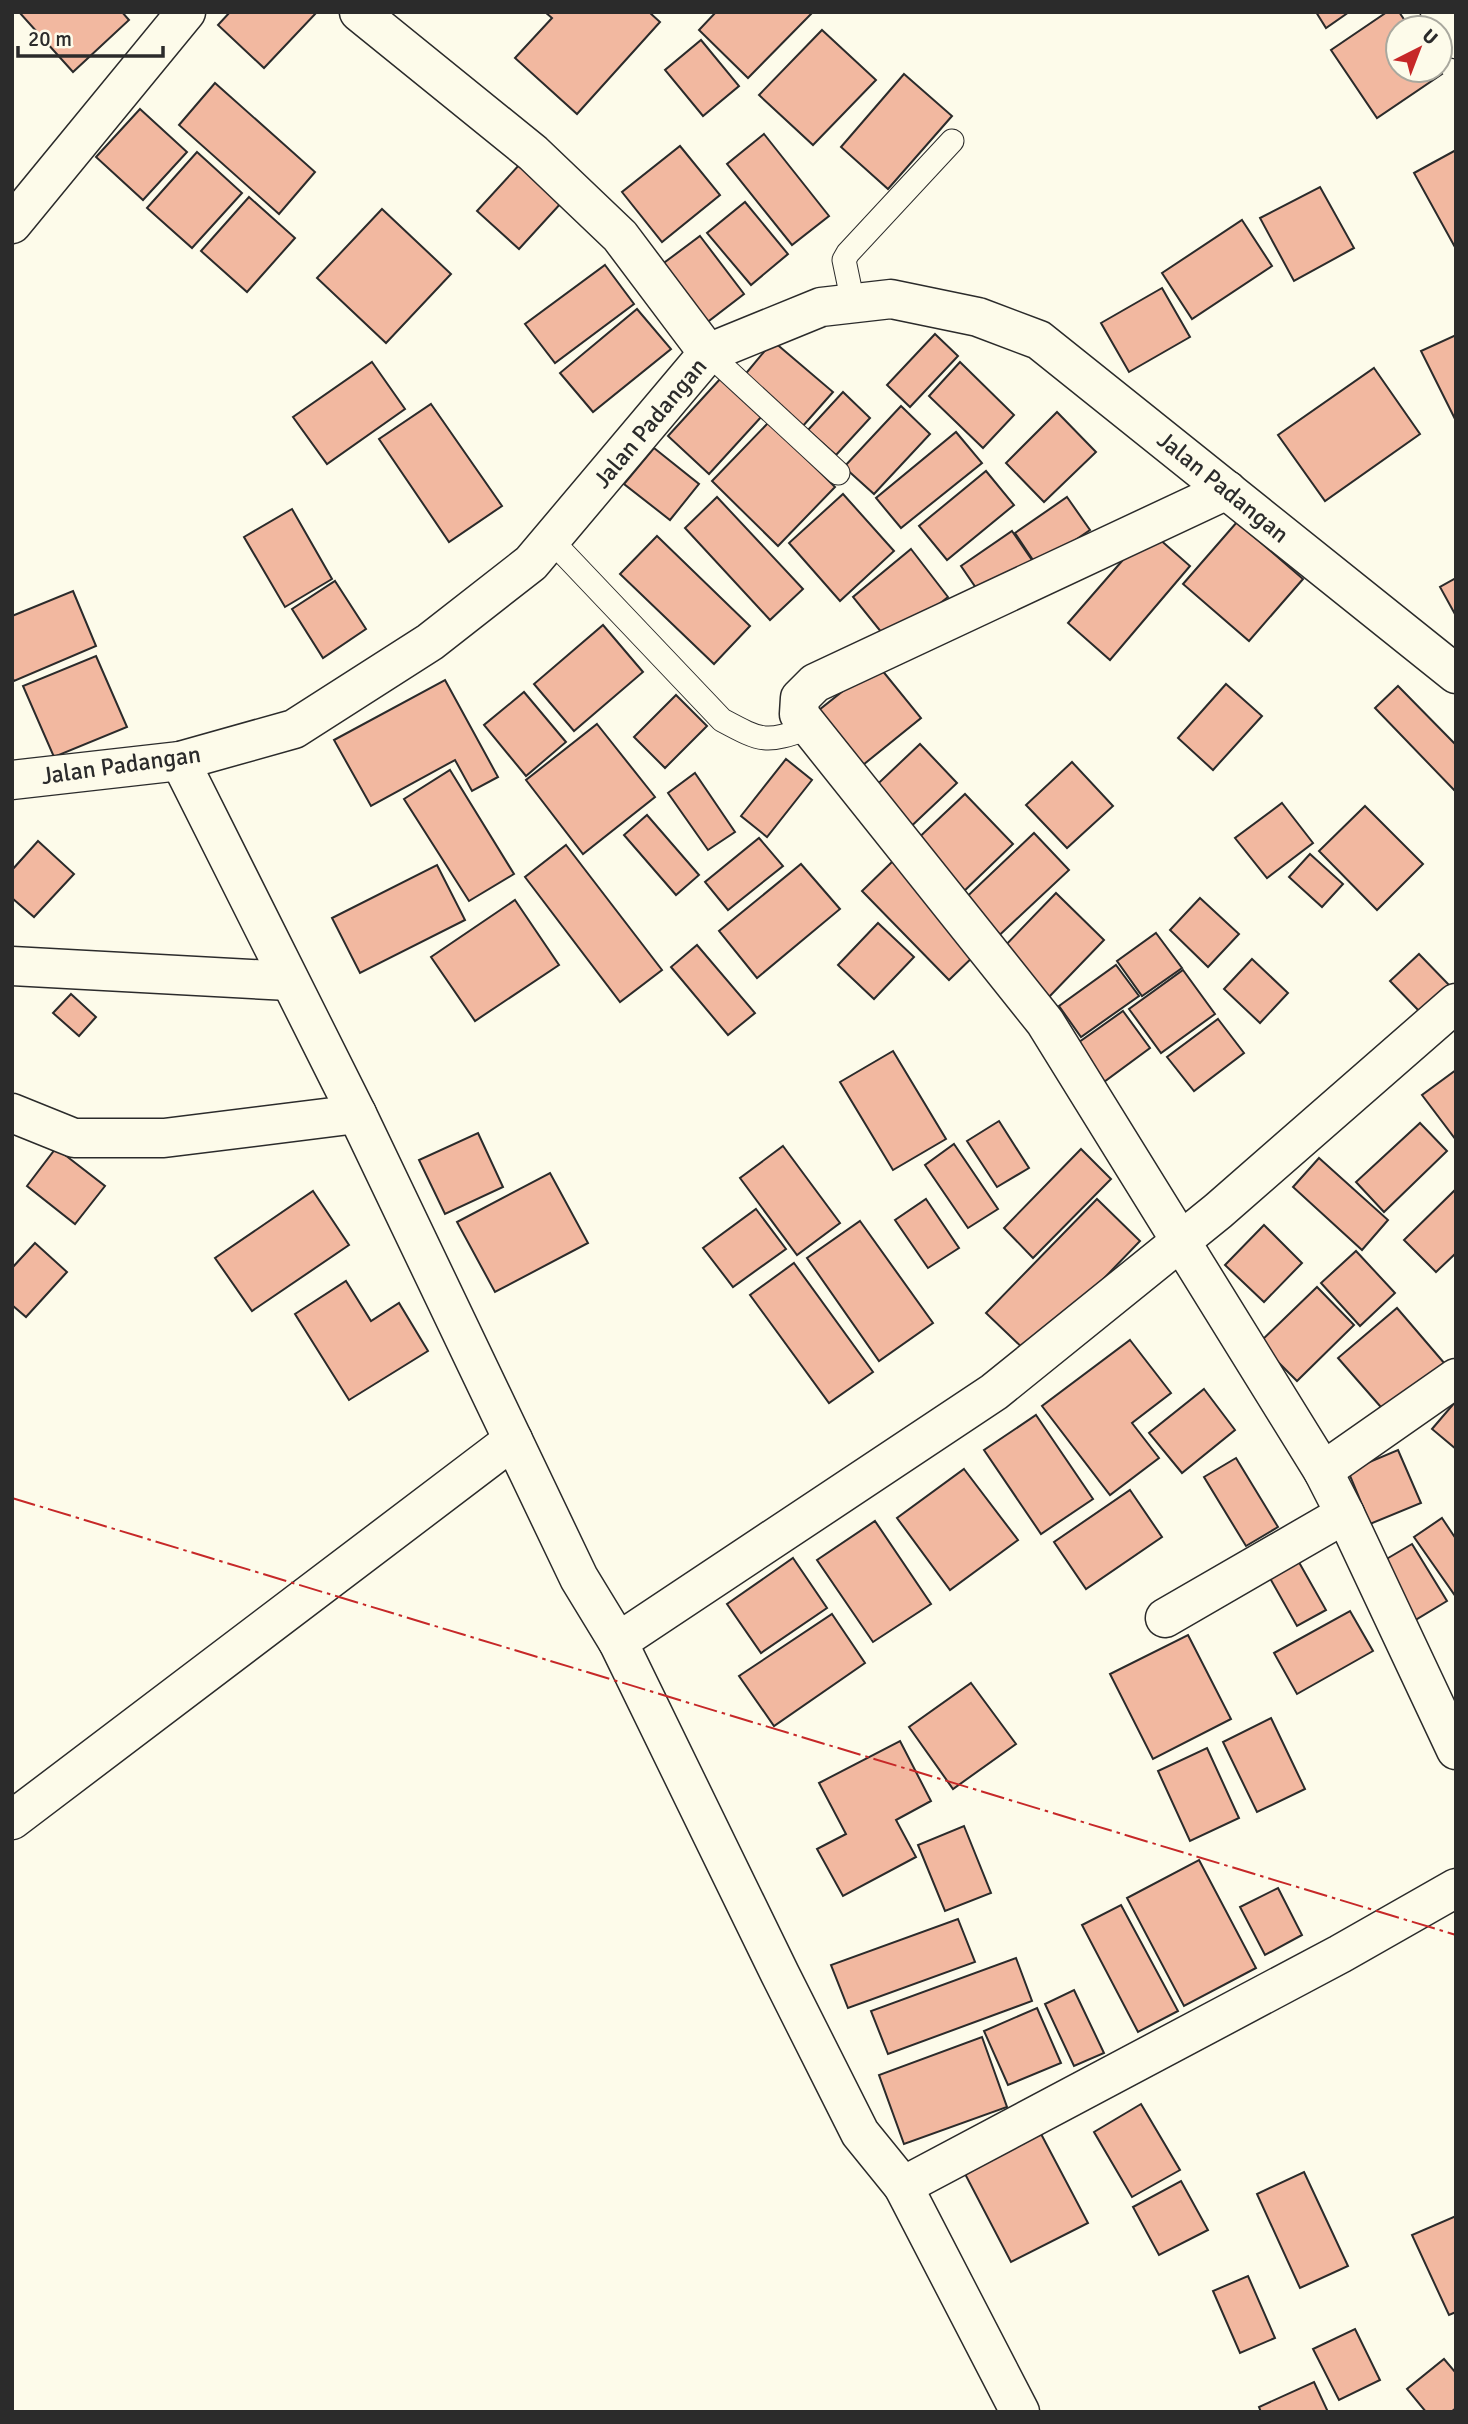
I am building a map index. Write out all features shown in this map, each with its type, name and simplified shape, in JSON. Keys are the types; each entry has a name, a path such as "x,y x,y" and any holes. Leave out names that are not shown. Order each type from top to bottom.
{"street":[{"path":"12,224 186,12"},
{"path":"359,12 533,152 620,236 708,353"},
{"path":"1440,12 1456,39"},
{"name":"Jalan Padangan","path":"12,780 180,761 294,729 430,642 531,563 708,353 821,307 891,299 978,317 1039,340 1456,674"},
{"path":"1227,490 815,683 800,698 799,714 1045,1022 1069,1058 1179,1242 1322,1471 1345,1514 1456,1750"},
{"path":"180,761 357,1114 579,1578 618,1642 860,2133 903,2186 1020,2412"},
{"path":"12,966 289,981"},
{"path":"618,1642 994,1392 1218,1211 1456,1003"},
{"path":"12,1113 74,1138 164,1138 357,1114"},
{"path":"1322,1471 1456,1378"},
{"path":"12,1820 513,1440"},
{"path":"1164,1618 1345,1514"},
{"path":"903,2186 1340,1954 1456,1888"}],"lane":[{"path":"853,303 844,260 952,141"},
{"path":"708,353 838,473"},
{"path":"551,540 722,720 753,737 775,739 809,728"}],"building":[{"path":"19,12 122,12 129,20 73,72"},
{"path":"230,12 317,12 264,68 218,25"},
{"path":"545,12 649,12 660,22 577,114 515,58 552,18"},
{"path":"716,12 813,12 748,78 699,30"},
{"path":"1316,12 1349,12 1326,28"},
{"path":"1384,14 1384,84 1427,84 1377,118 1331,50"},
{"path":"822,30 876,80 813,145 759,95"},
{"path":"701,40 739,86 703,116 665,70"},
{"path":"904,74 952,116 888,189 841,147"},
{"path":"215,83 315,172 279,214 179,125"},
{"path":"140,109 187,152 143,200 96,157"},
{"path":"764,134 829,216 792,245 727,164"},
{"path":"680,146 720,195 662,242 622,192"},
{"path":"1456,150 1456,249 1414,173"},
{"path":"197,152 242,193 192,248 147,208"},
{"path":"520,164 562,202 519,249 477,211"},
{"path":"1320,187 1354,248 1294,281 1260,218"},
{"path":"249,197 295,238 247,292 201,251"},
{"path":"745,202 788,254 751,285 707,233"},
{"path":"382,209 451,274 386,343 317,278"},
{"path":"1242,220 1272,266 1192,319 1162,273"},
{"path":"700,236 744,294 701,327 657,268"},
{"path":"605,265 634,304 555,363 525,324"},
{"path":"1162,288 1190,337 1129,372 1101,323"},
{"path":"637,309 671,349 593,412 560,373"},
{"path":"935,334 958,356 910,407 887,385"},
{"path":"1456,335 1456,421 1421,351"},
{"path":"773,341 833,392 802,427 743,377"},
{"path":"372,362 405,409 327,464 293,417"},
{"path":"960,362 1014,415 983,448 929,396"},
{"path":"1374,368 1420,434 1325,501 1278,435"},
{"path":"721,378 762,416 709,474 668,436"},
{"path":"843,392 870,418 836,455 808,430"},
{"path":"431,404 502,506 449,542 379,439"},
{"path":"901,406 930,434 874,494 844,467"},
{"path":"1057,412 1096,452 1044,502 1006,463"},
{"path":"769,422 835,487 778,546 712,481"},
{"path":"956,432 982,463 901,528 876,498"},
{"path":"654,448 699,484 670,520 624,484"},
{"path":"986,471 1014,505 947,560 919,526"},
{"path":"843,494 894,551 840,601 789,543"},
{"path":"717,497 803,589 770,620 685,528"},
{"path":"1067,497 1090,530 1037,566 1015,533"},
{"path":"292,509 332,579 285,607 244,537"},
{"path":"1237,522 1303,579 1249,641 1183,584"},
{"path":"1149,530 1190,566 1110,660 1068,623"},
{"path":"1012,531 1036,566 985,601 961,566"},
{"path":"657,536 750,626 714,664 620,574"},
{"path":"911,549 948,597 890,643 853,597"},
{"path":"1456,578 1456,616 1440,587"},
{"path":"335,581 366,629 323,658 292,609"},
{"path":"73,591 96,646 14,681 12,616"},
{"path":"603,625 643,672 574,731 534,684"},
{"path":"96,656 127,727 54,757 23,686"},
{"path":"877,664 921,718 858,769 814,714"},
{"path":"445,680 498,777 472,791 455,760 371,806 334,740"},
{"path":"1226,684 1262,716 1213,770 1178,738"},
{"path":"1398,686 1456,745 1456,792 1375,708"},
{"path":"524,692 566,742 526,776 484,725"},
{"path":"676,695 707,726 665,768 634,737"},
{"path":"597,724 655,797 583,854 526,780"},
{"path":"920,744 957,783 903,834 866,795"},
{"path":"786,759 812,780 767,837 741,816"},
{"path":"1072,762 1113,806 1067,848 1026,805"},
{"path":"450,770 514,874 469,901 404,799"},
{"path":"695,773 735,832 708,850 668,793"},
{"path":"965,794 1013,844 959,896 911,845"},
{"path":"1282,803 1313,843 1267,878 1235,838"},
{"path":"1365,806 1423,864 1377,910 1319,851"},
{"path":"647,815 699,875 676,895 624,835"},
{"path":"1034,833 1069,870 991,943 956,907"},
{"path":"759,838 783,866 728,910 705,882"},
{"path":"38,841 74,874 34,917 12,898 12,870"},
{"path":"566,845 662,970 620,1002 525,877"},
{"path":"1310,854 1343,884 1322,907 1289,877"},
{"path":"893,861 980,950 949,980 862,891"},
{"path":"801,864 840,909 757,978 719,931"},
{"path":"437,865 465,920 360,973 332,918"},
{"path":"1056,893 1104,940 1048,998 999,952"},
{"path":"1200,898 1239,934 1208,967 1170,930"},
{"path":"515,900 559,965 475,1021 431,957"},
{"path":"878,923 914,957 874,999 838,965"},
{"path":"1156,933 1182,968 1142,996 1117,961"},
{"path":"697,945 755,1013 728,1035 671,967"},
{"path":"1419,954 1450,986 1421,1013 1390,981"},
{"path":"1252,959 1288,993 1260,1023 1224,989"},
{"path":"1116,965 1139,996 1081,1037 1059,1006"},
{"path":"1183,970 1215,1014 1161,1053 1129,1009"},
{"path":"71,994 96,1017 79,1036 53,1013"},
{"path":"1123,1011 1150,1048 1093,1090 1065,1052"},
{"path":"1218,1019 1244,1053 1194,1091 1167,1057"},
{"path":"893,1051 946,1139 893,1170 840,1082"},
{"path":"1456,1070 1456,1140 1422,1095"},
{"path":"999,1121 1029,1168 997,1187 967,1141"},
{"path":"1420,1123 1447,1151 1384,1212 1356,1182"},
{"path":"478,1133 503,1187 445,1214 419,1160"},
{"path":"954,1144 998,1209 968,1228 925,1165"},
{"path":"783,1146 840,1223 797,1255 740,1178"},
{"path":"56,1148 105,1186 75,1224 27,1186"},
{"path":"1081,1149 1111,1179 1033,1258 1004,1228"},
{"path":"1319,1158 1388,1220 1362,1250 1293,1187"},
{"path":"550,1173 588,1243 495,1292 457,1222"},
{"path":"1456,1189 1456,1253 1436,1272 1404,1240"},
{"path":"313,1191 349,1245 252,1311 215,1258"},
{"path":"926,1199 959,1248 928,1268 895,1220"},
{"path":"1097,1199 1140,1241 1030,1355 986,1313"},
{"path":"756,1209 786,1249 733,1287 703,1248"},
{"path":"860,1221 933,1323 879,1361 807,1258"},
{"path":"1264,1225 1302,1263 1264,1302 1225,1265"},
{"path":"35,1243 67,1272 26,1317 12,1305 12,1268"},
{"path":"1356,1251 1395,1293 1360,1326 1321,1283"},
{"path":"794,1263 873,1372 829,1403 750,1295"},
{"path":"346,1281 371,1321 399,1303 428,1351 349,1400 295,1314"},
{"path":"1317,1287 1354,1325 1297,1381 1259,1343"},
{"path":"1397,1308 1445,1364 1387,1414 1338,1358"},
{"path":"1130,1340 1171,1393 1132,1423 1159,1458 1110,1495 1042,1406"},
{"path":"1204,1389 1235,1430 1182,1473 1149,1433"},
{"path":"1456,1401 1456,1449 1432,1429"},
{"path":"1036,1415 1093,1499 1041,1534 984,1450"},
{"path":"1398,1450 1421,1503 1370,1524 1348,1471"},
{"path":"1236,1458 1278,1527 1246,1546 1204,1477"},
{"path":"964,1469 1018,1540 950,1590 897,1518"},
{"path":"1130,1490 1162,1537 1086,1589 1054,1542"},
{"path":"1442,1518 1456,1539 1456,1597 1414,1537"},
{"path":"875,1521 931,1604 873,1642 817,1560"},
{"path":"1412,1544 1447,1601 1412,1622 1378,1564"},
{"path":"1296,1557 1326,1610 1297,1626 1267,1573"},
{"path":"793,1558 827,1608 761,1653 727,1604"},
{"path":"1350,1611 1373,1651 1297,1694 1274,1653"},
{"path":"832,1614 865,1663 774,1726 739,1676"},
{"path":"1188,1635 1231,1719 1153,1759 1110,1674"},
{"path":"971,1683 1016,1744 953,1789 909,1727"},
{"path":"1271,1718 1305,1789 1257,1812 1223,1742"},
{"path":"900,1741 931,1801 896,1820 916,1857 843,1896 817,1849 846,1834 819,1783"},
{"path":"1207,1748 1239,1818 1190,1841 1158,1771"},
{"path":"964,1826 991,1893 945,1911 918,1845"},
{"path":"1199,1860 1256,1968 1184,2006 1127,1898"},
{"path":"1278,1888 1302,1935 1265,1955 1240,1907"},
{"path":"1121,1905 1178,2011 1138,2032 1082,1925"},
{"path":"958,1919 975,1962 848,2008 831,1965"},
{"path":"1016,1958 1032,2001 888,2054 871,2011"},
{"path":"1074,1990 1104,2053 1074,2066 1045,2004"},
{"path":"1037,2008 1061,2063 1008,2085 984,2031"},
{"path":"982,2037 1007,2107 904,2144 879,2075"},
{"path":"1141,2104 1180,2170 1132,2197 1094,2132"},
{"path":"1040,2132 1088,2223 1011,2262 964,2172"},
{"path":"1304,2172 1348,2266 1300,2288 1257,2194"},
{"path":"1181,2181 1208,2230 1159,2255 1133,2207"},
{"path":"1456,2216 1456,2312 1449,2315 1412,2235"},
{"path":"1248,2276 1275,2338 1240,2353 1213,2291"},
{"path":"1355,2329 1380,2380 1339,2400 1313,2349"},
{"path":"1444,2359 1456,2373 1456,2408 1451,2412 1426,2412 1407,2389"},
{"path":"1314,2382 1328,2412 1261,2412 1259,2407"}],"power":[{"path":"12,1498 1456,1935"}]}
